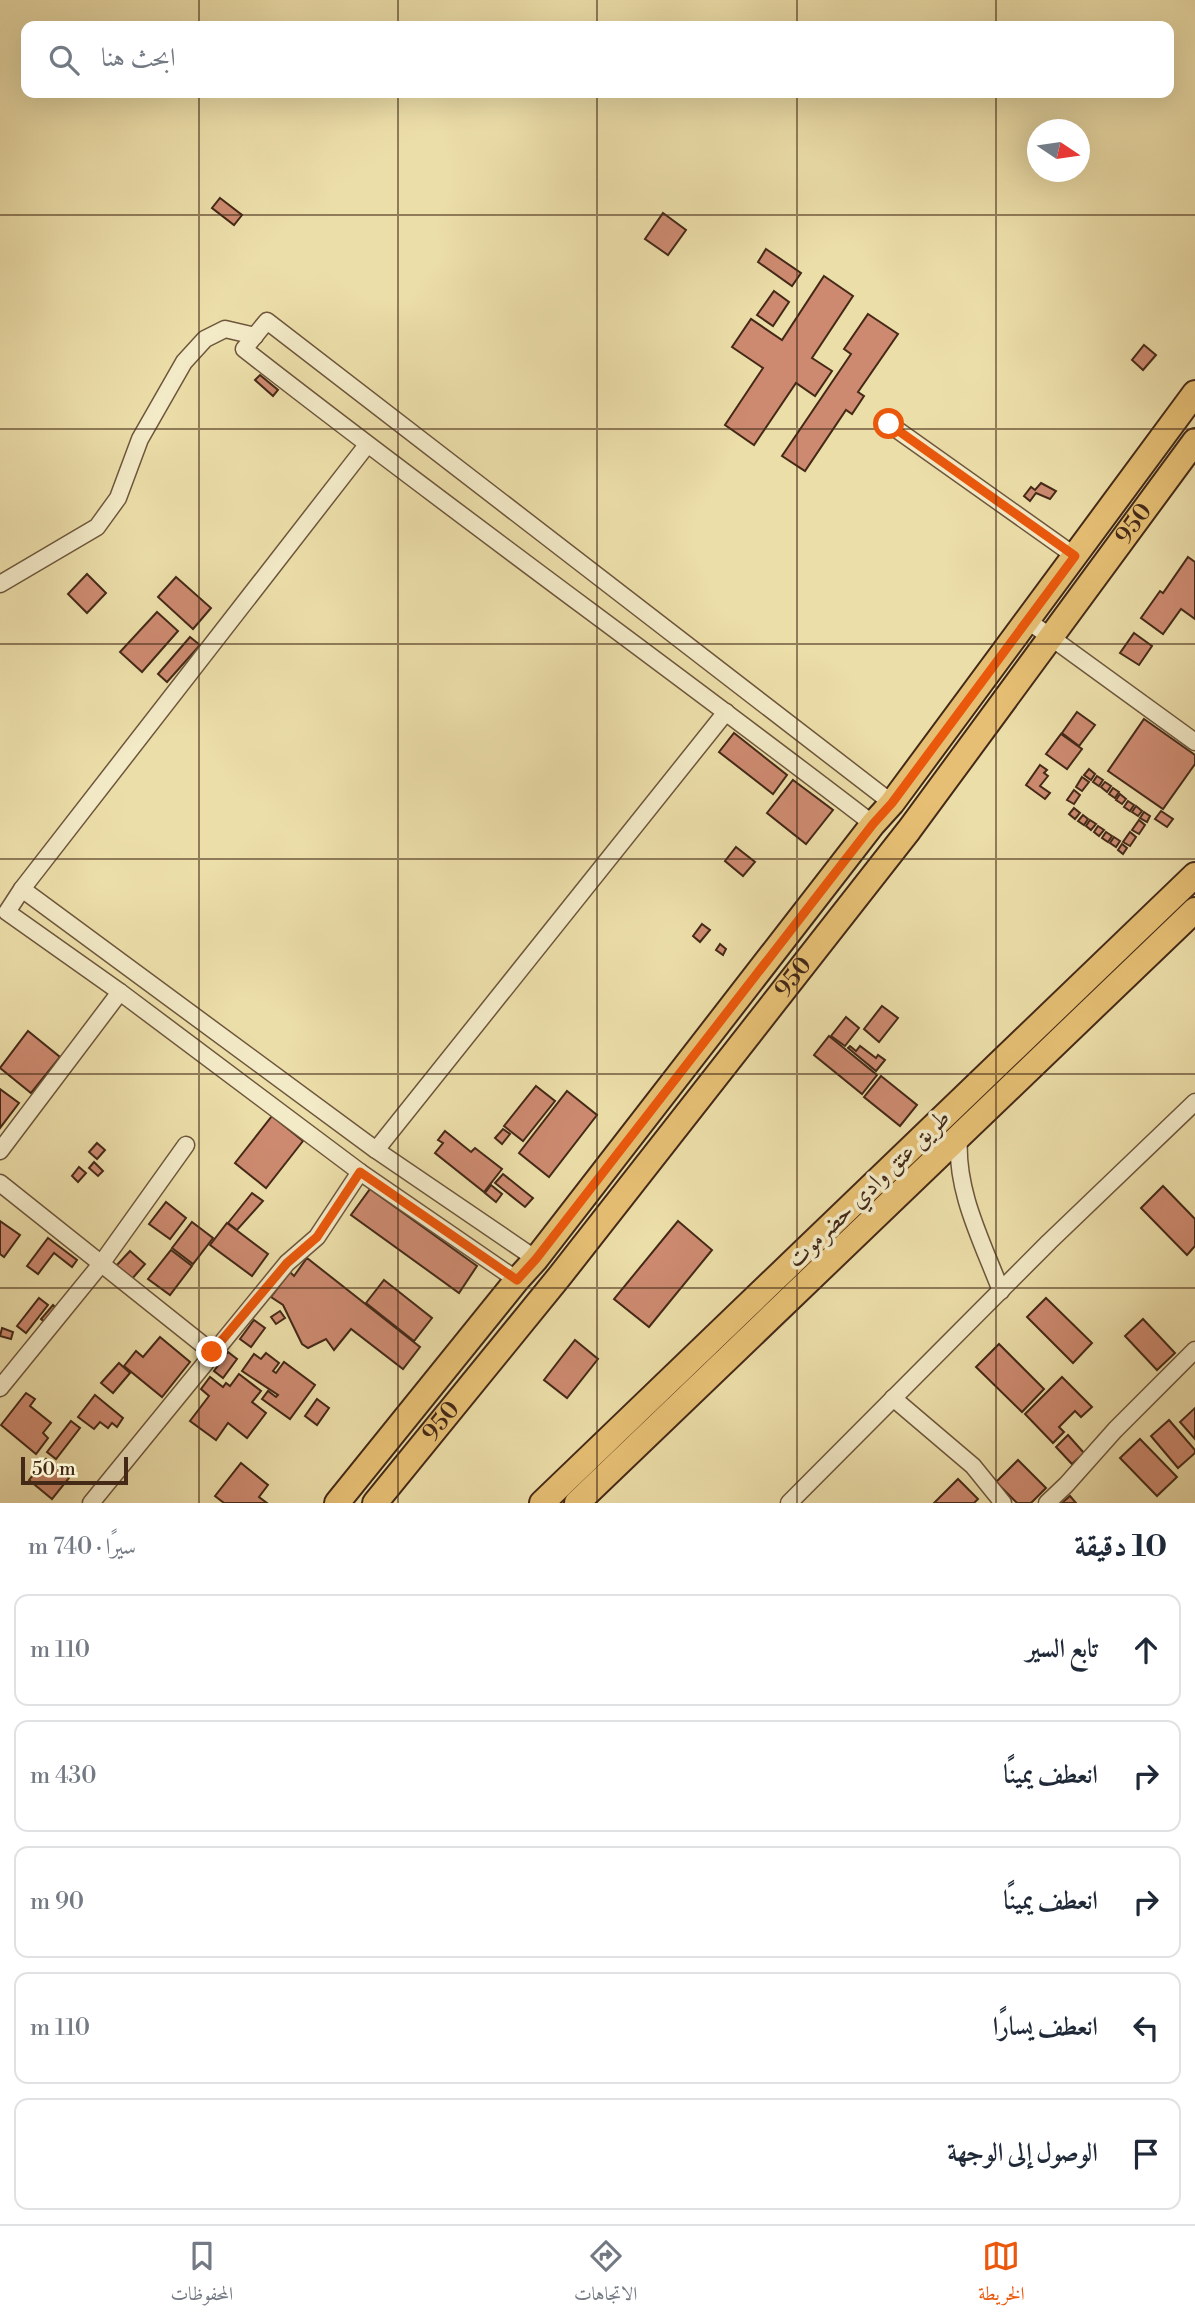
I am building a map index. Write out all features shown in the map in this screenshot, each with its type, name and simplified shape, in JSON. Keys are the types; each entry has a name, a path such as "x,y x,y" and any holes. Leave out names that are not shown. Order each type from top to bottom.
{"main road":[{"name":"950","path":"337,1503 536,1259 892,803 1195,393"},
{"name":"950","path":"375,1503 550,1288 901,841 1195,440"},
{"name":"طريق عتق وادي حضرموت","path":"542,1503 1195,875"},
{"name":"طريق عتق وادي حضرموت","path":"577,1503 1195,910"},
{"path":"369,1464 391,1483"}],"street":[{"path":"873,824 367,445 244,349 267,321 892,803"},
{"path":"0,584 97,527 118,498 140,439 184,362 205,339 225,329 255,336"},
{"path":"889,424 1075,556"},
{"path":"367,445 22,889 7,912 120,992 360,1172 517,1280"},
{"path":"1027,620 1195,742"},
{"path":"376,1150 726,712"},
{"path":"22,889 376,1150 536,1259"},
{"path":"0,1152 120,992"},
{"path":"789,1503 1195,1102"},
{"path":"959,1136 959,1166 964,1194 1001,1291"},
{"path":"0,1388 101,1264 186,1145"},
{"path":"91,1503 287,1263 317,1237 360,1172"},
{"path":"0,1183 212,1352"},
{"path":"1047,1503 1195,1350"},
{"path":"893,1398 973,1466 1003,1503"}],"building":[{"path":"220,198 242,215 234,225 212,208"},
{"path":"663,213 686,230 668,255 645,239"},
{"path":"766,249 801,273 792,286 758,262"},
{"path":"824,276 853,296 812,358 832,371 815,396 796,383 754,445 725,425 763,368 732,347 751,319 782,340"},
{"path":"774,291 789,302 773,326 757,315"},
{"path":"868,314 898,334 858,392 864,396 852,414 846,410 805,471 782,456 851,354 844,349"},
{"path":"1144,345 1156,355 1143,370 1132,360"},
{"path":"260,375 278,390 273,396 255,380"},
{"path":"1041,483 1056,491 1050,499 1036,493 1030,501 1024,496 1031,487 1035,490"},
{"path":"1188,557 1195,562 1195,619 1181,609 1163,634 1141,618 1160,591 1163,593"},
{"path":"87,574 106,593 87,613 68,594"},
{"path":"176,577 211,608 193,629 158,597"},
{"path":"157,612 178,631 142,672 120,652"},
{"path":"1134,633 1152,646 1139,665 1120,653"},
{"path":"190,637 200,645 167,682 158,674"},
{"path":"1077,712 1095,725 1079,746 1062,733"},
{"path":"1144,719 1195,755 1195,764 1163,809 1108,771"},
{"path":"734,733 787,775 773,794 719,752"},
{"path":"1061,734 1082,749 1067,769 1046,754"},
{"path":"1040,765 1047,770 1044,773 1048,776 1040,786 1050,793 1045,799 1026,785"},
{"path":"1089,769 1095,774 1091,780 1084,775"},
{"path":"1097,776 1103,780 1099,786 1093,782"},
{"path":"1082,777 1089,782 1082,791 1076,787"},
{"path":"793,780 833,810 806,844 767,813"},
{"path":"1105,782 1111,786 1107,792 1101,787"},
{"path":"1113,788 1119,792 1115,798 1109,794"},
{"path":"1074,790 1080,795 1074,804 1067,800"},
{"path":"1120,794 1126,799 1122,804 1116,800"},
{"path":"1128,801 1134,805 1130,811 1124,807"},
{"path":"1136,806 1142,811 1138,816 1132,812"},
{"path":"1074,808 1080,813 1075,819 1069,814"},
{"path":"1161,811 1173,819 1167,827 1155,819"},
{"path":"1144,812 1150,816 1147,822 1140,818"},
{"path":"1083,815 1088,819 1084,825 1078,821"},
{"path":"1090,820 1096,824 1091,830 1086,826"},
{"path":"1139,820 1145,825 1139,834 1132,830"},
{"path":"1098,826 1104,830 1099,836 1094,832"},
{"path":"1106,832 1112,836 1108,842 1102,838"},
{"path":"1130,832 1136,837 1130,846 1123,842"},
{"path":"1114,837 1120,841 1116,847 1110,843"},
{"path":"1122,844 1127,848 1123,854 1118,850"},
{"path":"736,847 755,862 743,876 725,861"},
{"path":"702,924 710,930 700,942 693,936"},
{"path":"720,944 726,949 723,955 716,950"},
{"path":"882,1006 898,1018 879,1042 864,1029"},
{"path":"846,1017 859,1028 845,1046 831,1036"},
{"path":"28,1031 60,1057 31,1093 0,1068"},
{"path":"829,1036 877,1075 862,1094 814,1055"},
{"path":"850,1046 856,1051 860,1046 876,1058 878,1055 885,1060 876,1071 848,1048"},
{"path":"881,1076 917,1105 900,1126 864,1097"},
{"path":"536,1086 555,1101 523,1141 504,1126"},
{"path":"0,1089 19,1103 0,1128"},
{"path":"567,1091 597,1115 549,1177 519,1153"},
{"path":"272,1116 303,1141 266,1188 235,1163"},
{"path":"503,1129 510,1134 502,1144 495,1138"},
{"path":"445,1131 471,1152 475,1148 502,1169 484,1192 435,1153 443,1143 438,1140"},
{"path":"97,1143 105,1150 97,1159 89,1152"},
{"path":"94,1162 103,1171 98,1176 89,1168"},
{"path":"79,1167 86,1173 78,1182 72,1176"},
{"path":"503,1174 533,1198 525,1207 495,1183"},
{"path":"491,1185 502,1194 496,1202 485,1193"},
{"path":"1163,1186 1195,1219 1195,1246 1187,1255 1141,1208"},
{"path":"370,1189 477,1266 459,1293 351,1215"},
{"path":"252,1193 263,1201 237,1230 228,1223"},
{"path":"166,1202 186,1218 170,1239 149,1224"},
{"path":"0,1221 20,1235 4,1257 0,1254"},
{"path":"678,1221 712,1250 649,1327 614,1299"},
{"path":"192,1222 213,1238 193,1264 172,1248"},
{"path":"227,1223 268,1254 252,1276 210,1245"},
{"path":"48,1238 77,1260 72,1267 54,1253 38,1274 27,1266"},
{"path":"171,1250 192,1266 170,1295 148,1279"},
{"path":"130,1251 145,1264 131,1280 116,1266"},
{"path":"307,1258 420,1347 403,1369 351,1329 334,1350 326,1339 308,1348 302,1344 283,1305 271,1297 290,1272 294,1276"},
{"path":"384,1280 432,1318 414,1341 366,1303"},
{"path":"39,1298 48,1305 26,1333 17,1326"},
{"path":"1046,1298 1092,1343 1073,1363 1027,1317"},
{"path":"53,1305 57,1309 46,1323 41,1319"},
{"path":"280,1311 285,1318 276,1324 271,1317"},
{"path":"1143,1319 1175,1353 1157,1370 1125,1336"},
{"path":"254,1320 265,1328 251,1347 240,1339"},
{"path":"2,1328 13,1332 11,1339 0,1336"},
{"path":"160,1337 190,1362 162,1397 124,1366 136,1351 143,1357"},
{"path":"575,1340 598,1359 567,1398 544,1380"},
{"path":"999,1344 1044,1389 1022,1412 976,1367"},
{"path":"228,1352 237,1359 223,1378 214,1371"},
{"path":"266,1353 279,1363 273,1371 276,1373 284,1362 315,1385 290,1419 262,1399 268,1391 276,1397 278,1395 242,1371 254,1354 261,1359"},
{"path":"119,1363 130,1373 113,1393 101,1383"},
{"path":"239,1374 261,1391 252,1402 266,1413 247,1438 228,1423 216,1440 190,1421 209,1396 201,1389 210,1377 223,1387 226,1383 230,1386"},
{"path":"1062,1377 1092,1407 1081,1417 1075,1411 1059,1427 1064,1432 1053,1443 1025,1414"},
{"path":"26,1393 35,1399 30,1406 51,1423 43,1433 48,1438 36,1454 1,1425"},
{"path":"95,1395 123,1418 117,1427 112,1423 108,1428 100,1422 94,1429 78,1417"},
{"path":"317,1399 329,1408 317,1425 305,1416"},
{"path":"1195,1408 1195,1439 1180,1422"},
{"path":"1169,1420 1195,1450 1178,1468 1151,1436"},
{"path":"71,1421 80,1428 56,1459 47,1452"},
{"path":"1068,1435 1084,1453 1072,1464 1056,1447"},
{"path":"1140,1439 1177,1477 1157,1496 1120,1458"},
{"path":"46,1459 69,1478 52,1499 29,1480"},
{"path":"1018,1460 1046,1488 1031,1503 1017,1503 996,1482"},
{"path":"241,1463 268,1485 259,1497 267,1503 224,1503 215,1496"},
{"path":"958,1479 978,1499 974,1503 934,1503"},
{"path":"1070,1496 1076,1503 1062,1503"}],"route":[{"path":"212,1352 287,1263 317,1237 360,1172 517,1280 892,803 1075,556 889,424"}]}
